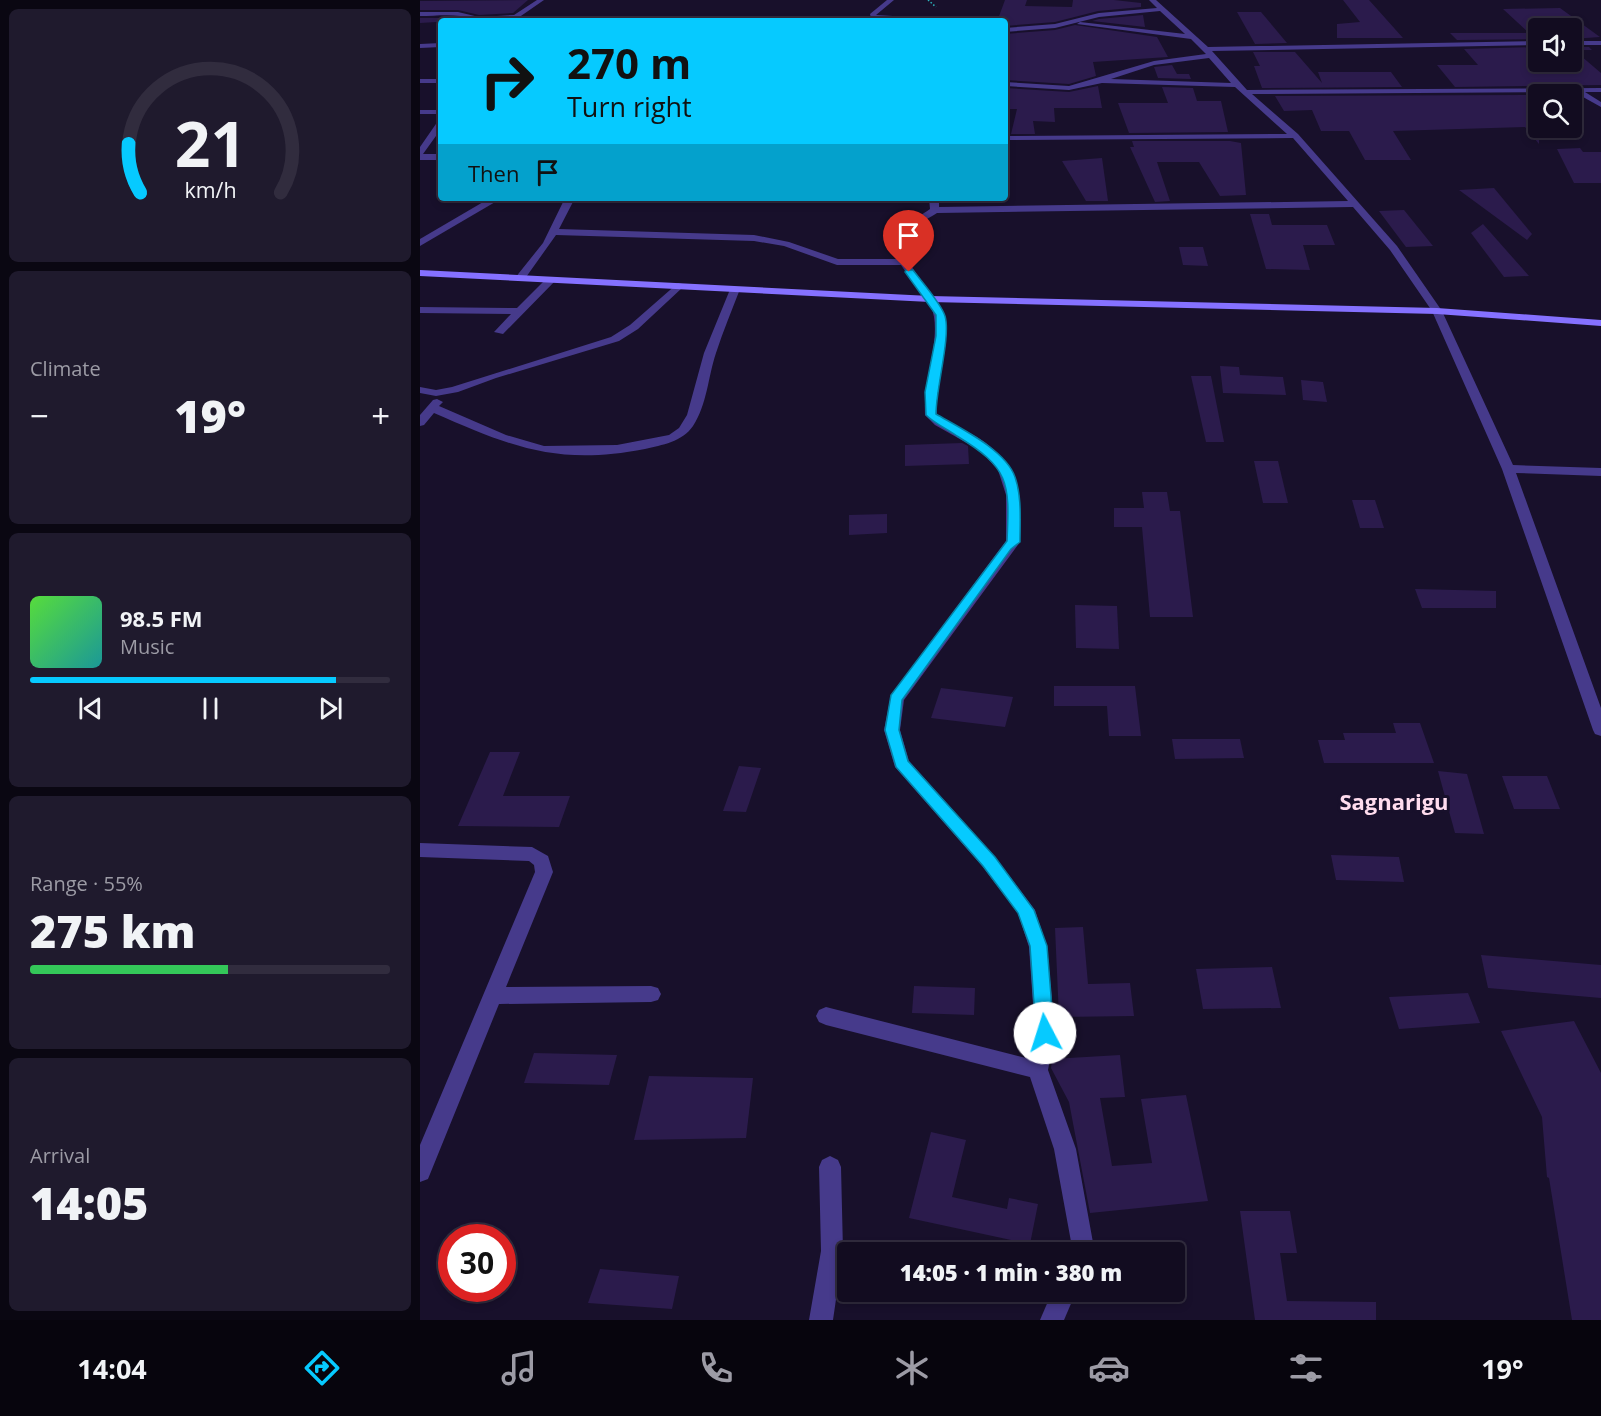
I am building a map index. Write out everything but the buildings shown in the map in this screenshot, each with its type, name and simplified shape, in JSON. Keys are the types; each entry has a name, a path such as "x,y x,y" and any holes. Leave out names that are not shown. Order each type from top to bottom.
{"street":[{"path":"503,18 516,17 542,0"},
{"path":"891,0 872,15 873,17 897,18"},
{"path":"1152,0 1209,52 1237,85 1295,136 1394,248 1437,311 1508,469 1601,730"},
{"path":"1074,23 1099,15 1164,9"},
{"path":"420,15 472,18"},
{"path":"1008,29 1074,23 1193,37"},
{"path":"1008,84 1070,88 1100,81 1123,70 1209,52 1528,43"},
{"path":"1582,43 1601,43"},
{"path":"420,46 438,45"},
{"path":"420,81 437,81"},
{"path":"1100,81 1237,85"},
{"path":"1245,92 1528,90"},
{"path":"1582,90 1601,90"},
{"path":"1582,94 1601,105"},
{"path":"420,112 438,112"},
{"path":"438,127 421,151 438,156"},
{"path":"1008,138 1295,136"},
{"path":"420,243 491,201"},
{"path":"520,278 554,231 569,201"},
{"path":"934,201 934,210"},
{"path":"1082,1242 1065,1149 1038,1070 1045,1033 1038,946 1026,910 989,862 901,763 892,730 896,699 1007,546 1013,542 1015,511 1010,478 1006,469 984,448 931,415 931,392 941,336 940,315 918,286 905,262 902,247 907,229 934,210 1354,204"},
{"path":"554,231 754,238 779,242 837,262 905,262"},
{"path":"421,275 552,279 930,299 1437,311 1601,322"},
{"path":"499,332 552,279"},
{"path":"420,390 445,393 615,339 634,327 678,286"},
{"path":"432,408 499,436 545,450 632,448 672,438 684,430 695,408 709,356 735,289"},
{"path":"420,310 519,311"},
{"path":"420,422 445,393"},
{"path":"1508,469 1601,472"},
{"path":"420,850 531,854 542,861 544,872 420,1171"},
{"path":"494,996 651,994"},
{"path":"826,1016 1038,1070"},
{"path":"821,1320 832,1251 830,1167"},
{"path":"1052,1320 1060,1302"}],"district":[{"name":"Sagnarigu","path":"1394,801"}],"route":[{"path":"909,272 940,315 941,336 931,392 931,415 940,423 984,448 1006,469 1010,478 1015,511 1013,542 1007,546 896,699 892,730 901,763 989,862 1026,910 1038,946 1045,1033"}]}
